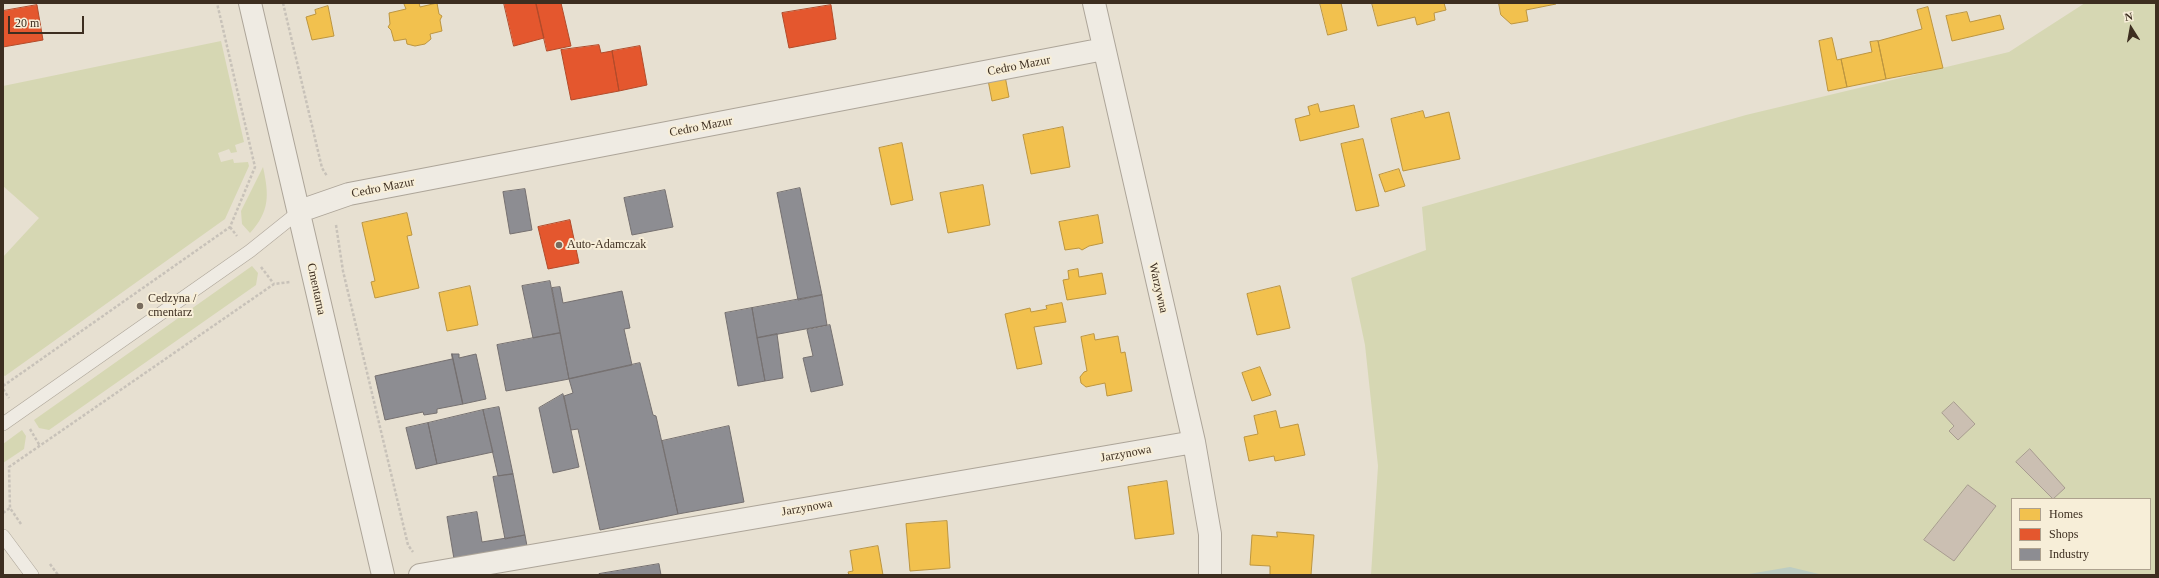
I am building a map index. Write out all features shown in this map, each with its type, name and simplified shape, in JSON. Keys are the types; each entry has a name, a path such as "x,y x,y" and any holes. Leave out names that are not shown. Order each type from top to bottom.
{"street":[{"name":"Cmentarna","path":"250,3 300,211 335,373 383,575"},
{"name":"Warzywna","path":"1094,3 1194,442 1210,534 1210,575"},
{"name":"Cedro Mazur","path":"300,211 349,194 1104,49"},
{"name":"Jarzynowa","path":"427,574 1194,442"}],"lane":[{"path":"3,424 250,251 300,211"},
{"path":"3,536 32,575"}],"path":[{"path":"3,386 230,226 255,167 217,3"},
{"path":"283,3 322,168 326,176 344,180 349,194 352,207 339,215 336,225 343,271 408,545 413,552 429,556 427,574"},
{"path":"230,226 241,240"},
{"path":"258,262 274,284"},
{"path":"338,272 343,271"},
{"path":"3,513 10,508 9,467 274,284 293,281"},
{"path":"27,425 40,446"}],"green space":[{"path":"2085,3 2156,3 2156,575 1371,575 1378,466 1365,345 1351,278 1426,250 1422,207 1746,115 2009,52"},
{"path":"221,41 244,142 235,145 237,152 231,153 229,149 218,153 221,162 233,159 234,163 248,162 249,166 225,219 5,376 3,375 3,257 39,218 3,186 3,86"},
{"path":"263,167 267,194 266,202 257,225 250,233 242,224 241,211"},
{"path":"252,266 258,273 256,285 49,430 39,428 34,420"},
{"path":"22,430 26,436 24,449 3,463 3,444"}],"shaded area":[{"path":"1790,567 1823,575 1743,575"}],"building: Homes":[{"path":"419,3 420,7 437,3 439,14 442,16 440,20 442,31 430,34 431,39 425,44 415,46 407,44 406,39 394,41 391,30 388,27 390,24 389,13 406,9 404,4"},
{"path":"1320,3 1341,3 1347,30 1328,35"},
{"path":"1372,3 1444,3 1446,10 1434,13 1435,20 1417,25 1415,17 1378,26"},
{"path":"1499,3 1556,4 1526,10 1528,21 1511,24 1501,15"},
{"path":"328,6 334,36 312,40 306,17 316,14 315,10"},
{"path":"1928,7 1943,68 1886,79 1878,41 1922,29 1917,10"},
{"path":"1967,12 1970,22 2000,15 2004,29 1952,41 1946,16"},
{"path":"1832,38 1837,60 1841,59 1847,87 1828,91 1819,41"},
{"path":"1878,41 1886,79 1847,87 1841,59 1872,52 1870,42"},
{"path":"1005,76 1009,97 992,101 988,80"},
{"path":"1318,104 1320,112 1354,105 1359,127 1300,141 1295,119 1310,115 1308,107"},
{"path":"1423,111 1425,118 1449,112 1460,159 1403,171 1391,119"},
{"path":"1063,127 1070,167 1031,174 1023,135"},
{"path":"1363,139 1379,206 1356,211 1341,144"},
{"path":"902,143 913,200 891,205 879,148"},
{"path":"1399,169 1405,186 1385,192 1379,175"},
{"path":"983,185 990,225 948,233 940,193"},
{"path":"407,213 412,235 407,236 419,288 375,298 371,282 375,281 362,223"},
{"path":"1098,215 1103,243 1089,246 1082,250 1079,248 1065,250 1059,222"},
{"path":"1078,269 1079,277 1102,273 1106,294 1067,300 1063,280 1069,279 1068,271"},
{"path":"470,286 478,325 447,331 439,293"},
{"path":"1280,286 1290,328 1257,335 1247,294"},
{"path":"1062,303 1066,322 1034,327 1042,364 1017,369 1005,314 1030,308 1031,312 1047,309 1046,306"},
{"path":"1094,334 1095,340 1118,336 1121,353 1125,352 1132,391 1107,396 1105,383 1086,387 1081,383 1080,377 1087,371 1081,337"},
{"path":"1260,367 1271,395 1252,401 1242,373"},
{"path":"1276,411 1280,428 1298,424 1305,455 1275,461 1274,456 1249,461 1244,437 1258,434 1254,416"},
{"path":"1167,481 1174,534 1135,539 1128,487"},
{"path":"947,521 950,568 910,571 906,524"},
{"path":"1277,532 1314,535 1311,575 1270,575 1270,566 1250,565 1252,535 1277,537"},
{"path":"878,546 883,575 849,575 848,572 853,571 850,551"}],"building: Shops":[{"path":"504,3 536,3 544,38 514,46"},
{"path":"536,3 561,3 571,46 547,51"},
{"path":"37,5 43,40 3,47 3,11"},
{"path":"831,5 836,39 789,48 782,13"},
{"path":"599,45 601,53 612,51 619,91 571,100 561,50"},
{"path":"640,46 647,85 619,91 612,51"},
{"name":"Auto-Adamczak","path":"570,220 579,263 548,269 538,227"}],"building: Industry":[{"path":"800,188 822,295 798,300 777,193"},
{"path":"525,189 532,230 510,234 503,192"},
{"path":"665,190 673,227 632,235 624,198"},
{"path":"550,281 560,333 533,338 522,286"},
{"path":"560,287 563,303 622,291 630,328 624,329 632,365 569,379 552,288"},
{"path":"822,295 827,325 757,338 752,308"},
{"path":"752,308 765,381 738,386 725,313"},
{"path":"830,325 843,385 811,392 803,358 813,356 807,330"},
{"path":"560,333 569,379 506,391 497,345"},
{"path":"777,334 783,378 765,381 757,338"},
{"path":"452,354 463,404 437,409 437,413 424,415 423,412 385,420 375,376 452,359"},
{"path":"452,354 459,354 459,358 476,354 486,399 463,404"},
{"path":"640,363 653,415 656,416 678,514 600,530 578,429 571,430 564,396 573,393 569,379"},
{"path":"563,394 579,467 553,473 539,408"},
{"path":"499,407 513,474 498,476 483,410"},
{"path":"483,410 493,452 437,464 428,423"},
{"path":"428,423 437,464 416,469 406,428"},
{"path":"729,426 744,502 678,514 662,441"},
{"path":"513,474 525,535 505,539 493,477"},
{"path":"477,512 482,542 525,535 527,546 454,559 447,517"},
{"path":"659,564 661,575 599,575 599,574"}],"building: Other":[{"path":"1954,402 1975,424 1958,440 1949,431 1954,426 1942,413"},
{"path":"2030,449 2065,488 2054,498 2052,498 2016,462"},
{"path":"1968,485 1996,506 1954,561 1924,540"}],"place":[{"name":"Auto-Adamczak","path":"559,245"},
{"name":"Cedzyna / cmentarz","path":"140,306"}]}
